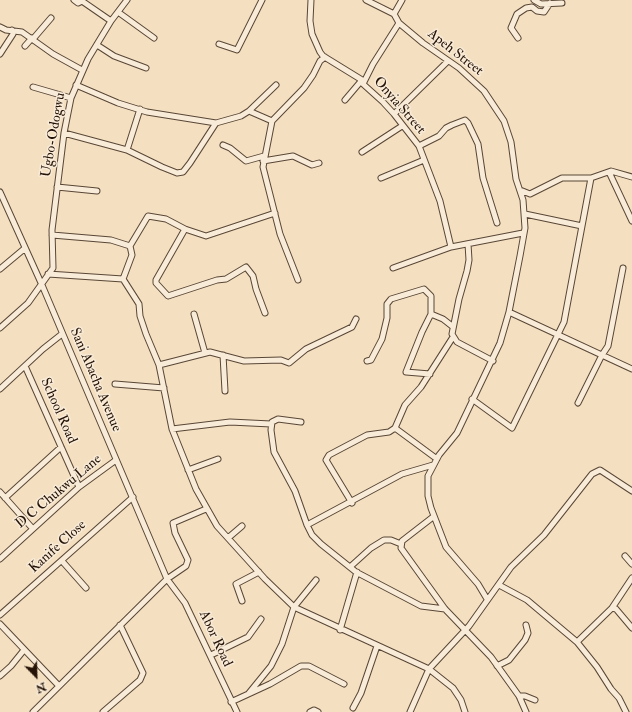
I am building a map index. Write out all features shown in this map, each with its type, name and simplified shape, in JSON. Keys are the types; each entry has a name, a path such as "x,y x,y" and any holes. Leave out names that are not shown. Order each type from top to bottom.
{"street":[{"path":"74,0 78,3 82,1 111,21"},
{"name":"Ugbo-Odogwu","path":"0,328 28,303 42,285 54,265 52,235 64,133 71,98 82,70 111,21 127,0"},
{"path":"219,44 237,50 262,0"},
{"name":"Onyia Street","path":"311,0 310,21 312,34 320,52 325,57 363,82 394,114 419,146 440,201 451,247"},
{"path":"366,0 394,14 402,0"},
{"path":"534,0 541,4 562,3"},
{"path":"518,38 511,28 517,14 526,8 532,7 537,11 544,12 550,3"},
{"path":"118,12 154,38"},
{"name":"Apeh Street","path":"394,14 399,23 459,68 484,91 498,111 511,142 516,179 525,214 525,228 509,312 493,361 472,399 457,433 437,459 428,476"},
{"path":"25,46 51,18"},
{"path":"345,100 363,82 399,23"},
{"path":"0,27 6,30 22,32 53,54 82,70"},
{"path":"0,54 13,34 12,30"},
{"path":"97,46 114,56 146,68"},
{"path":"298,280 280,234 270,192 263,172 264,159 272,121 304,88 313,76 320,61 325,57"},
{"path":"394,114 448,61"},
{"path":"76,85 118,103 140,109 216,123 241,116 250,111 276,85"},
{"path":"33,87 71,98"},
{"path":"128,150 140,109"},
{"path":"250,111 272,121"},
{"path":"419,146 439,136 446,128 465,120 468,123 478,144 483,178 497,223"},
{"path":"64,133 128,150 177,173 183,172 216,123"},
{"path":"362,152 402,126"},
{"path":"223,146 230,148 246,161 293,156 312,165 318,163"},
{"path":"381,178 424,160"},
{"path":"520,190 530,194 562,178 591,178 609,172 632,177"},
{"path":"609,172 632,221"},
{"path":"472,399 512,428 538,377 566,316 591,178"},
{"path":"57,187 97,191"},
{"name":"Sani Abacha Avenue","path":"0,192 24,249 42,285 167,579"},
{"path":"123,279 132,255 130,246 148,216 166,219 185,229 206,236 275,213"},
{"path":"525,214 582,226"},
{"path":"185,229 156,280 156,283 168,296 217,280 226,279 246,267 253,276 265,313"},
{"path":"393,268 451,247 523,233"},
{"path":"52,235 111,240 130,246"},
{"path":"468,244 469,260 452,326 453,337 457,342 493,361"},
{"path":"0,269 24,249"},
{"path":"578,403 608,346 623,268"},
{"path":"48,274 123,279"},
{"path":"123,279 139,304 144,328 159,365 172,429 188,470 206,509 217,526 259,572 294,607 340,630 429,669 453,688 461,700 465,712"},
{"path":"367,360 371,360 382,339 387,304 390,299 424,289 431,296 431,314 406,372 430,374"},
{"path":"509,312 632,368"},
{"path":"194,314 205,353"},
{"path":"431,314 443,319 452,326"},
{"path":"159,365 205,353 223,355 244,361 281,360 289,363 306,349 352,327 356,319"},
{"path":"0,389 62,334"},
{"path":"352,503 326,460 329,455 367,435 389,432 395,428 405,405 421,387 453,337"},
{"path":"223,355 225,391"},
{"name":"School Road","path":"25,366 79,488"},
{"path":"115,384 164,388"},
{"path":"302,422 278,418 271,424 274,452 295,490 312,535 321,544 357,572 421,606 445,609"},
{"path":"172,429 230,422 271,424"},
{"path":"395,428 437,459"},
{"path":"5,498 61,447"},
{"name":"D C Chukwu Lane","path":"1,557 79,488 116,460"},
{"path":"188,470 218,460"},
{"path":"308,525 352,503 402,474 433,465"},
{"path":"415,469 424,471 428,476 428,496 433,517 446,547 478,584 487,599"},
{"path":"410,712 429,669 465,631 487,599 499,585 510,567 544,535 592,474 600,470 632,491"},
{"path":"0,492 33,529"},
{"name":"Kanife Close","path":"0,615 133,497"},
{"path":"33,712 167,579 186,566 188,563 186,555 175,532 173,524 206,509"},
{"path":"401,544 419,526 433,517"},
{"path":"228,538 242,526"},
{"path":"350,567 371,548 384,540 391,540 401,544"},
{"path":"401,544 401,548 408,559 417,569 445,609 482,647 497,666 519,696 526,712"},
{"path":"625,556 632,564"},
{"path":"62,561 86,588"},
{"path":"242,601 236,584 259,572"},
{"path":"340,630 357,572"},
{"path":"577,642 612,608 632,578"},
{"name":"Abor Road","path":"167,579 185,603 211,655 236,712"},
{"path":"250,692 271,666 282,644 294,607 316,580"},
{"path":"499,585 527,600 577,642 598,666 611,689 619,698 626,712"},
{"path":"612,608 616,610 632,628"},
{"path":"211,655 248,637 261,619"},
{"path":"0,624 59,686"},
{"path":"103,712 140,680 143,673 120,625"},
{"path":"497,666 509,660 525,640 528,634 526,625"},
{"path":"353,708 367,676 377,646"},
{"path":"0,676 11,666 24,650"},
{"path":"232,702 250,692 270,684 301,666 309,666 344,684"},
{"path":"519,696 525,696 535,700"},
{"path":"310,712 314,710 318,712"}]}
